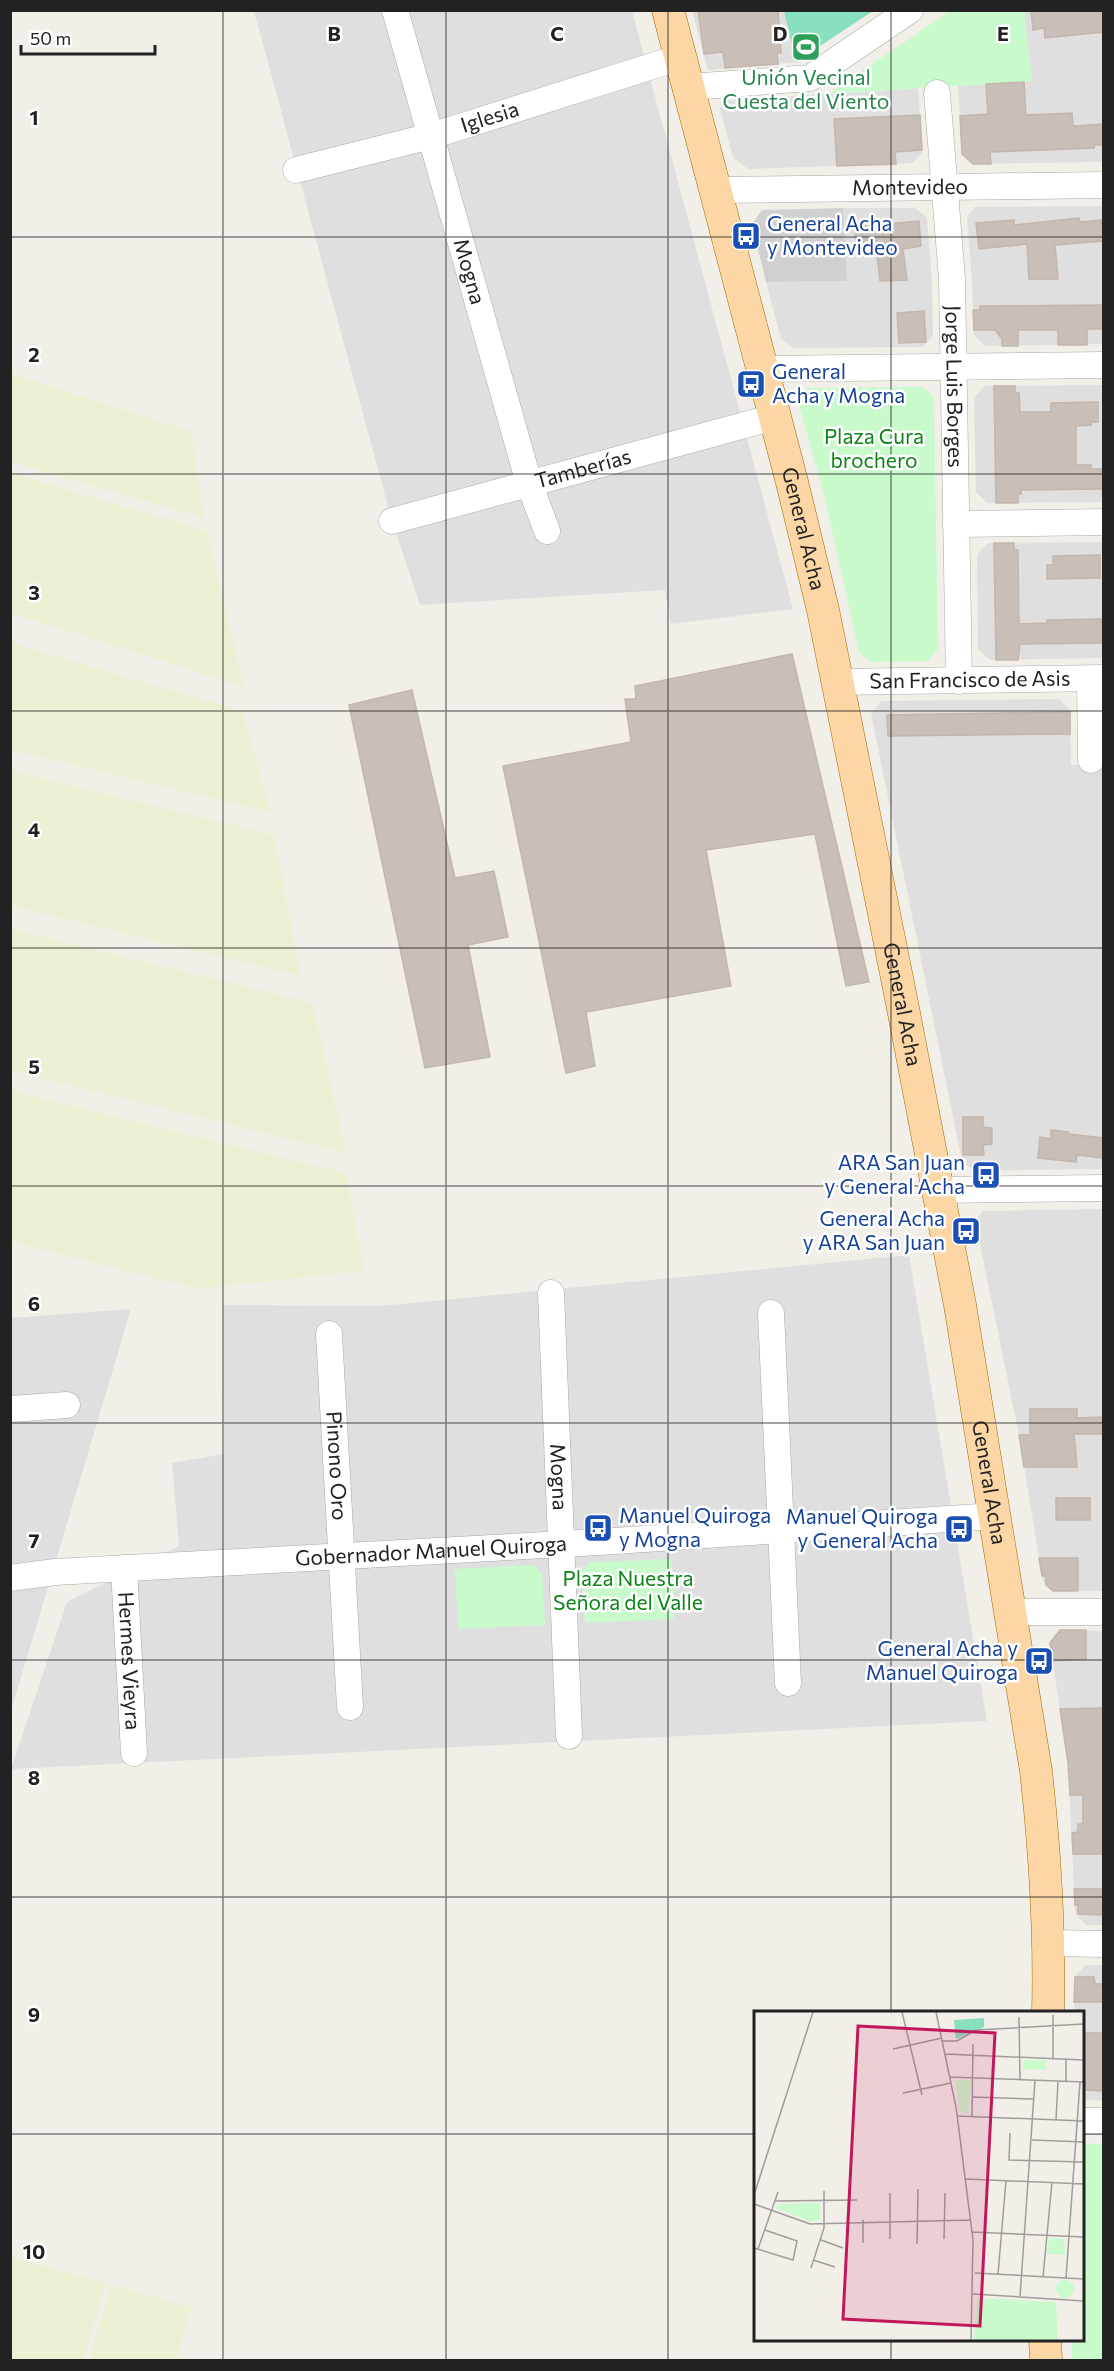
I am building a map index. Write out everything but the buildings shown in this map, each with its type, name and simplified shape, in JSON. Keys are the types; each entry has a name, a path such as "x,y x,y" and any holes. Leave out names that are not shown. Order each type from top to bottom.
{"main road":[{"name":"General Acha","path":"668,10 823,610 960,1305 1042,1826 1050,1943 1048,2011"},
{"path":"1045,2341 1046,2361"}],"street":[{"name":"Mogna","path":"395,10 529,483 547,531"},
{"path":"689,87 810,78 910,10"},
{"name":"Iglesia","path":"296,170 431,136 681,57"},
{"name":"Jorge Luis Borges","path":"937,93 952,279 959,681"},
{"name":"Montevideo","path":"716,190 1104,185"},
{"path":"762,369 1104,365"},
{"name":"Tamberías","path":"392,521 774,417"},
{"path":"956,524 1104,522"},
{"path":"1091,760 1097,679"},
{"name":"San Francisco de Asis","path":"838,682 1097,679"},
{"path":"938,1190 1104,1188"},
{"name":"Mogna","path":"551,1293 569,1736"},
{"path":"771,1313 788,1683"},
{"name":"Pinono Oro","path":"329,1334 350,1707"},
{"path":"10,1409 67,1405"},
{"name":"Gobernador Manuel Quiroga","path":"10,1578 56,1572 561,1544 994,1516"},
{"name":"Hermes Vieyra","path":"124,1568 134,1753"},
{"path":"1010,1612 1104,1612"},
{"path":"1050,1943 1104,1944"},
{"path":"1084,2121 1104,2121"}],"shaded area":[{"path":"254,11 632,11 793,609 671,624 665,590 420,605 392,521"},
{"path":"692,11 784,11 796,62 708,70"},
{"path":"1024,11 1103,11 1103,162 973,164 962,154 958,86 1032,81"},
{"path":"918,88 922,153 913,163 748,169 733,158 720,108 727,100"},
{"path":"1103,206 1103,344 985,346 974,335 967,217 975,207"},
{"path":"843,208 915,208 927,218 932,280 933,335 922,347 794,348 781,339 766,282 846,281"},
{"path":"843,208 847,281 766,282 752,224 762,210"},
{"path":"1103,385 1103,502 987,503 976,492 974,398 985,386"},
{"path":"1103,542 1103,658 990,660 978,649 977,555 988,543"},
{"path":"1059,699 1070,710 1071,765 1103,764 1103,1169 974,1171 962,1161 871,714 881,701"},
{"path":"1103,1209 1103,1591 1053,1591 1043,1582 1019,1435 975,1220 983,1211"},
{"path":"909,1255 987,1721 11,1769 67,1602 179,1546 172,1463 224,1454 223,1305 381,1306"},
{"path":"131,1309 11,1711 11,1318"},
{"path":"1060,1630 1103,1631 1103,1925 1086,1925 1075,1913 1068,1763 1050,1643"},
{"path":"1086,1965 1103,1965 1103,2101 1084,2099 1084,2011 1074,2011 1075,1976"}],"green space":[{"name":"Unión Vecinal Cuesta del Viento","path":"784,10 873,11 796,62"},
{"path":"950,11 1024,11 1032,81 828,94"},
{"path":"11,374 191,431 204,518 11,462"},
{"name":"Plaza Cura brochero","path":"923,387 934,398 938,649 927,661 871,662 859,652 824,495 798,401 808,388"},
{"path":"11,473 207,531 244,687 11,613"},
{"path":"11,643 243,711 270,812 11,750"},
{"path":"11,771 274,835 301,976 11,906"},
{"path":"11,929 313,1003 346,1153 11,1071"},
{"path":"11,1091 346,1173 364,1271 198,1289 11,1242"},
{"name":"Plaza Nuestra Señora del Valle","path":"672,1559 674,1619 585,1623 582,1570 591,1562"},
{"path":"533,1565 542,1574 545,1625 458,1629 455,1569"},
{"path":"1084,2144 1103,2144 1103,2360 1072,2360 1072,2341 1084,2341"},
{"path":"10,2257 106,2283 83,2360 11,2360"},
{"path":"111,2285 192,2307 176,2360 89,2360"}],"place":[{"name":"Unión Vecinal Cuesta del Viento","path":"806,47"},
{"name":"General Acha y Montevideo","path":"746,236"},
{"name":"General Acha y Mogna","path":"751,384"},
{"name":"ARA San Juan y General Acha","path":"986,1175"},
{"name":"General Acha y ARA San Juan","path":"966,1231"},
{"name":"Manuel Quiroga y Mogna","path":"598,1528"},
{"name":"Manuel Quiroga y General Acha","path":"959,1529"},
{"name":"General Acha y Manuel Quiroga","path":"1039,1661"}]}
